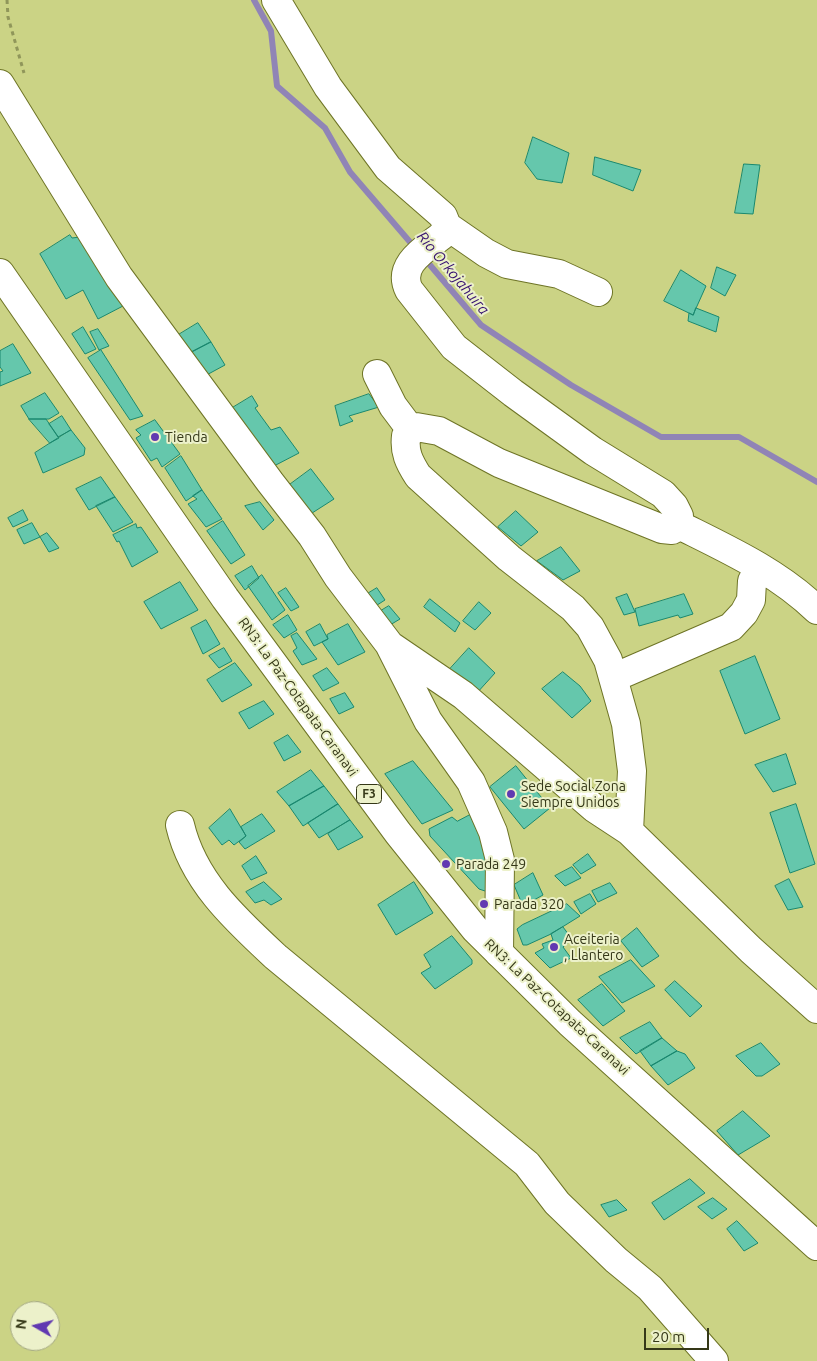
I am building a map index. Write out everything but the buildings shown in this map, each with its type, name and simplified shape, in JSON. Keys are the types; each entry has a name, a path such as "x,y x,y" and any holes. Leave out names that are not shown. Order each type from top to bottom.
{"main road":[{"path":"276,0 328,87 388,168 443,216 446,229 486,254 507,264 559,274 598,292"},
{"path":"0,84 119,277 312,536 338,577 389,644 428,721 471,782 493,832 500,860 500,953"},
{"path":"446,229 409,263 405,273 405,283 409,290 454,346 513,393 593,451 663,494 674,506 679,516 679,525"},
{"name":"RN3: La Paz-Cotapata-Caranavi","path":"0,273 231,606 398,833 475,929 570,1023 817,1246"},
{"path":"377,374 393,406 411,430"},
{"path":"629,831 632,771 626,724 608,660 590,626 573,608 509,558 418,476 408,460 405,447 406,436 411,430 416,428 439,431 499,462 662,529 672,530 679,525"},
{"path":"679,525 744,557 802,596 817,610"},
{"path":"613,678 731,628 744,613 751,600 752,581 761,568"},
{"path":"389,644 463,695 594,808 629,831 751,950 817,1010"},
{"path":"180,825 185,846 200,875 244,928 276,957 527,1164 557,1203 616,1260 650,1288 714,1361"}],"waterway":[{"name":"Río Orkojahuira","path":"254,0 271,31 277,86 325,128 350,172 416,249"},
{"name":"Río Orkojahuira","path":"424,258 481,325 571,385 661,437 739,437 817,482"}],"place":[{"name":"Tienda","path":"155,437"},
{"name":"Sede Social Zona Siempre Unidos","path":"511,794"},
{"name":"Parada 249","path":"446,864"},
{"name":"Parada 320","path":"484,904"},
{"name":"Aceiteria , Llantero","path":"554,947"}]}
